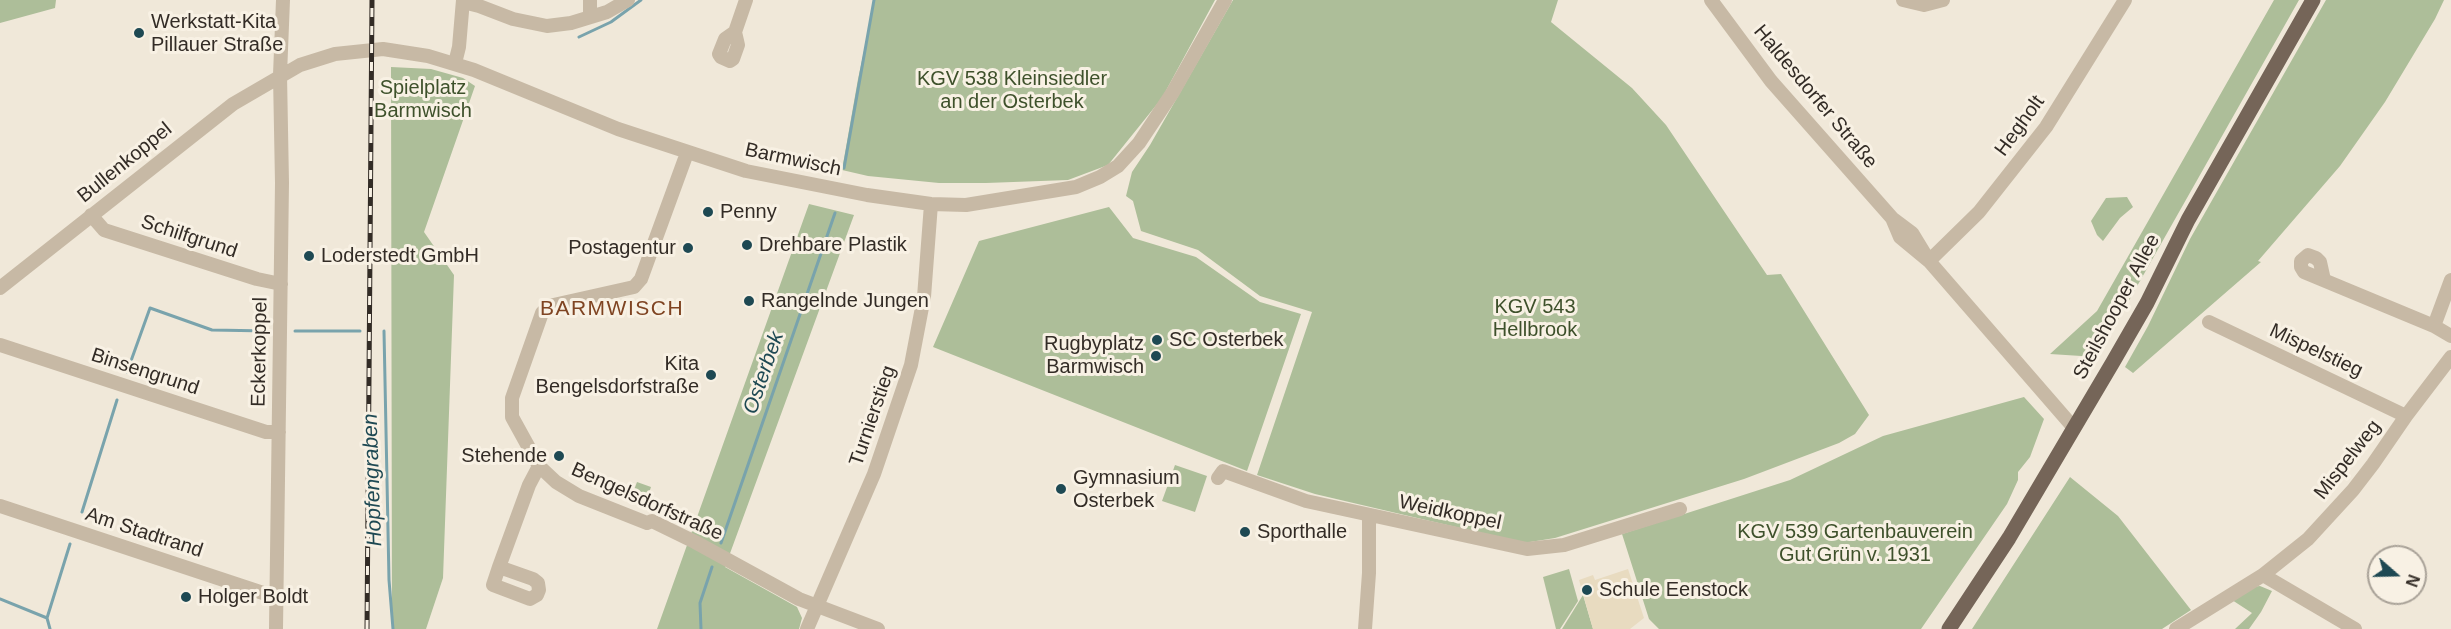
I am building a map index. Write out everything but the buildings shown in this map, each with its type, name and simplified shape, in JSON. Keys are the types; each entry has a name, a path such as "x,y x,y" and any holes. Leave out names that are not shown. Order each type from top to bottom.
{"main road":[{"name":"Steilshooper Allee","path":"1949,629 2009,538 2134,325 2187,220 2313,0"}],"street":[{"name":"Eckerkoppel","path":"276,629 281,284 280,75 283,0"},
{"path":"590,0 590,17"},
{"path":"455,63 459,47 463,1 513,19 547,26 571,23 607,12 628,0"},
{"path":"735,32 746,0"},
{"name":"Barmwisch","path":"280,75 312,60 362,50 406,51 455,63 618,129 746,171 815,186 931,204 966,205 1076,187 1118,166 1139,143 1173,92 1225,0"},
{"name":"Haldesdorfer Straße","path":"1712,0 1771,81 1892,218 1912,233 1929,261 2074,428"},
{"path":"1903,0 1924,5 1943,0"},
{"name":"Hegholt","path":"1929,261 1979,212 2046,126 2125,0"},
{"name":"Bullenkoppel","path":"0,288 233,104 280,75"},
{"name":"Bengelsdorfstraße","path":"687,153 641,279 634,287 549,306 542,313 512,398 512,417 539,466 556,482 579,496 647,523 652,521 816,607 878,629"},
{"name":"Turnierstieg","path":"807,629 874,474 911,365 924,297 931,204"},
{"name":"Schilfgrund","path":"92,215 104,230 256,279 281,284"},
{"path":"2324,280 2434,326 2451,336"},
{"path":"2434,326 2451,280"},
{"name":"Mispelstieg","path":"2209,322 2406,416"},
{"name":"Binsengrund","path":"0,345 266,432 279,432"},
{"name":"Mispelweg","path":"2176,629 2264,575 2308,539 2373,464 2451,357"},
{"path":"499,567 529,485 539,466"},
{"name":"Weidkoppel","path":"1218,478 1223,471 1306,501 1527,549 1564,545 1680,509"},
{"name":"Am Stadtrand","path":"0,506 266,594 277,595"},
{"path":"1365,629 1370,516"},
{"path":"2264,575 2355,629"}],"green space":[{"path":"0,0 56,0 55,8 0,23"},
{"name":"KGV 538 Kleinsiedler an der Osterbek","path":"875,0 1215,0 1162,98 1108,165 1068,180 939,183 868,176 842,170"},
{"name":"KGV 543 Hellbrook","path":"1233,0 1558,0 1551,22 1632,88 1666,125 1767,275 1781,274 1869,415 1855,434 1839,443 1744,479 1555,538 1524,543 1315,494 1257,475 1312,312 1260,296 1198,250 1141,231 1133,201 1126,196 1132,172 1150,145"},
{"path":"2274,0 2299,0 2097,357 2050,354 2097,311"},
{"path":"2326,0 2444,0 2385,102 2340,166 2258,261 2261,262 2133,373 2125,367 2148,326 2190,239"},
{"name":"Spielplatz Barmwisch","path":"391,67 431,69 463,78 475,86 424,232 454,275 443,578 426,629 392,629"},
{"path":"2127,197 2133,207 2120,218 2103,241 2097,235 2091,221 2106,198"},
{"path":"809,204 854,215 725,567 797,607 802,618 799,629 657,629"},
{"path":"1109,207 1133,238 1196,257 1260,302 1301,314 1247,471 933,347 979,241"},
{"name":"KGV 539 Gartenbauverein Gut Grün v. 1931","path":"2024,397 2044,419 2030,457 2018,472 2018,480 2007,504 1921,629 1659,629 1649,619 1622,534 1790,480 1883,436"},
{"path":"1175,465 1207,476 1195,512 1162,501"},
{"path":"2070,477 2118,516 2191,610 2162,629 1972,629"},
{"path":"629,482 634,483 634,490 637,482 651,487 648,496 633,491 632,495 647,501 649,496 655,498 651,511 626,501"},
{"path":"1569,569 1578,601 1560,629 1556,629 1543,577"},
{"path":"2260,586 2272,591 2261,612 2249,629 2235,629 2252,613 2232,600 2250,587"},
{"path":"1583,595 1593,629 1562,629"}],"shaded area":[{"path":"1628,569 1644,618 1630,629 1593,629 1579,580 1593,575 1595,580"}],"waterway":[{"path":"579,37 611,22 641,0"},
{"name":"Osterbek","path":"844,168 874,0"},
{"name":"Osterbek","path":"721,543 835,213"},
{"name":"Hopfengraben","path":"127,372 150,308 212,330 268,331"},
{"name":"Hopfengraben","path":"295,331 360,331"},
{"name":"Hopfengraben","path":"384,331 389,580 393,629"},
{"name":"Hopfengraben","path":"82,512 117,400"},
{"name":"Hopfengraben","path":"0,599 47,618 70,544"},
{"name":"Osterbek","path":"701,629 700,603 712,567"},
{"path":"47,618 50,629"}],"railway":[{"path":"367,629 372,0"}],"place":[{"name":"Werkstatt-Kita Pillauer Straße","path":"139,33"},
{"name":"Penny","path":"708,212"},
{"name":"Drehbare Plastik","path":"747,245"},
{"name":"Postagentur","path":"688,248"},
{"name":"Loderstedt GmbH","path":"309,256"},
{"name":"Rangelnde Jungen","path":"749,301"},
{"name":"SC Osterbek","path":"1157,340"},
{"name":"Rugbyplatz Barmwisch","path":"1156,356"},
{"name":"Kita Bengelsdorfstraße","path":"711,375"},
{"name":"Stehende","path":"559,456"},
{"name":"Gymnasium Osterbek","path":"1061,489"},
{"name":"Sporthalle","path":"1245,532"},
{"name":"Schule Eenstock","path":"1587,590"},
{"name":"Holger Boldt","path":"186,597"}],"district":[{"name":"BARMWISCH","path":"612,309"}]}
